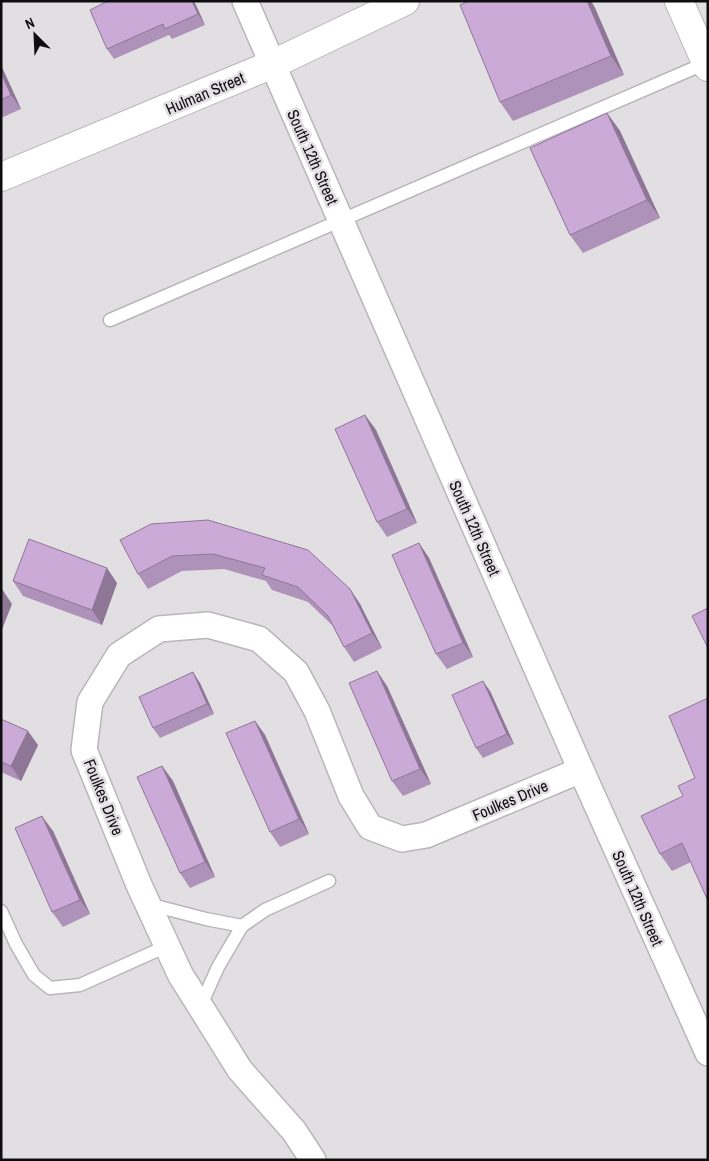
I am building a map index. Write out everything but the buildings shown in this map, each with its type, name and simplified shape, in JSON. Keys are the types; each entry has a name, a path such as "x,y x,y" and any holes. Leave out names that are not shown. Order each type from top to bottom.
{"street":[{"name":"South 12th Street","path":"245,1 581,770 708,1053"},
{"name":"Hulman Street","path":"1,178 273,64 405,1"},
{"path":"679,1 707,65"},
{"name":"Foulkes Drive","path":"313,1160 294,1130 240,1070 180,974 148,904 84,750 90,702 120,655 159,628 208,625 259,639 296,672 317,711 352,796 370,827 402,839 426,835 581,770"}],"lane":[{"path":"110,320 707,65"},
{"path":"200,1007 218,967 242,926 266,910 329,881"},
{"path":"148,904 242,926"},
{"path":"1,911 16,944 34,975 50,988 80,985 167,946"}]}
